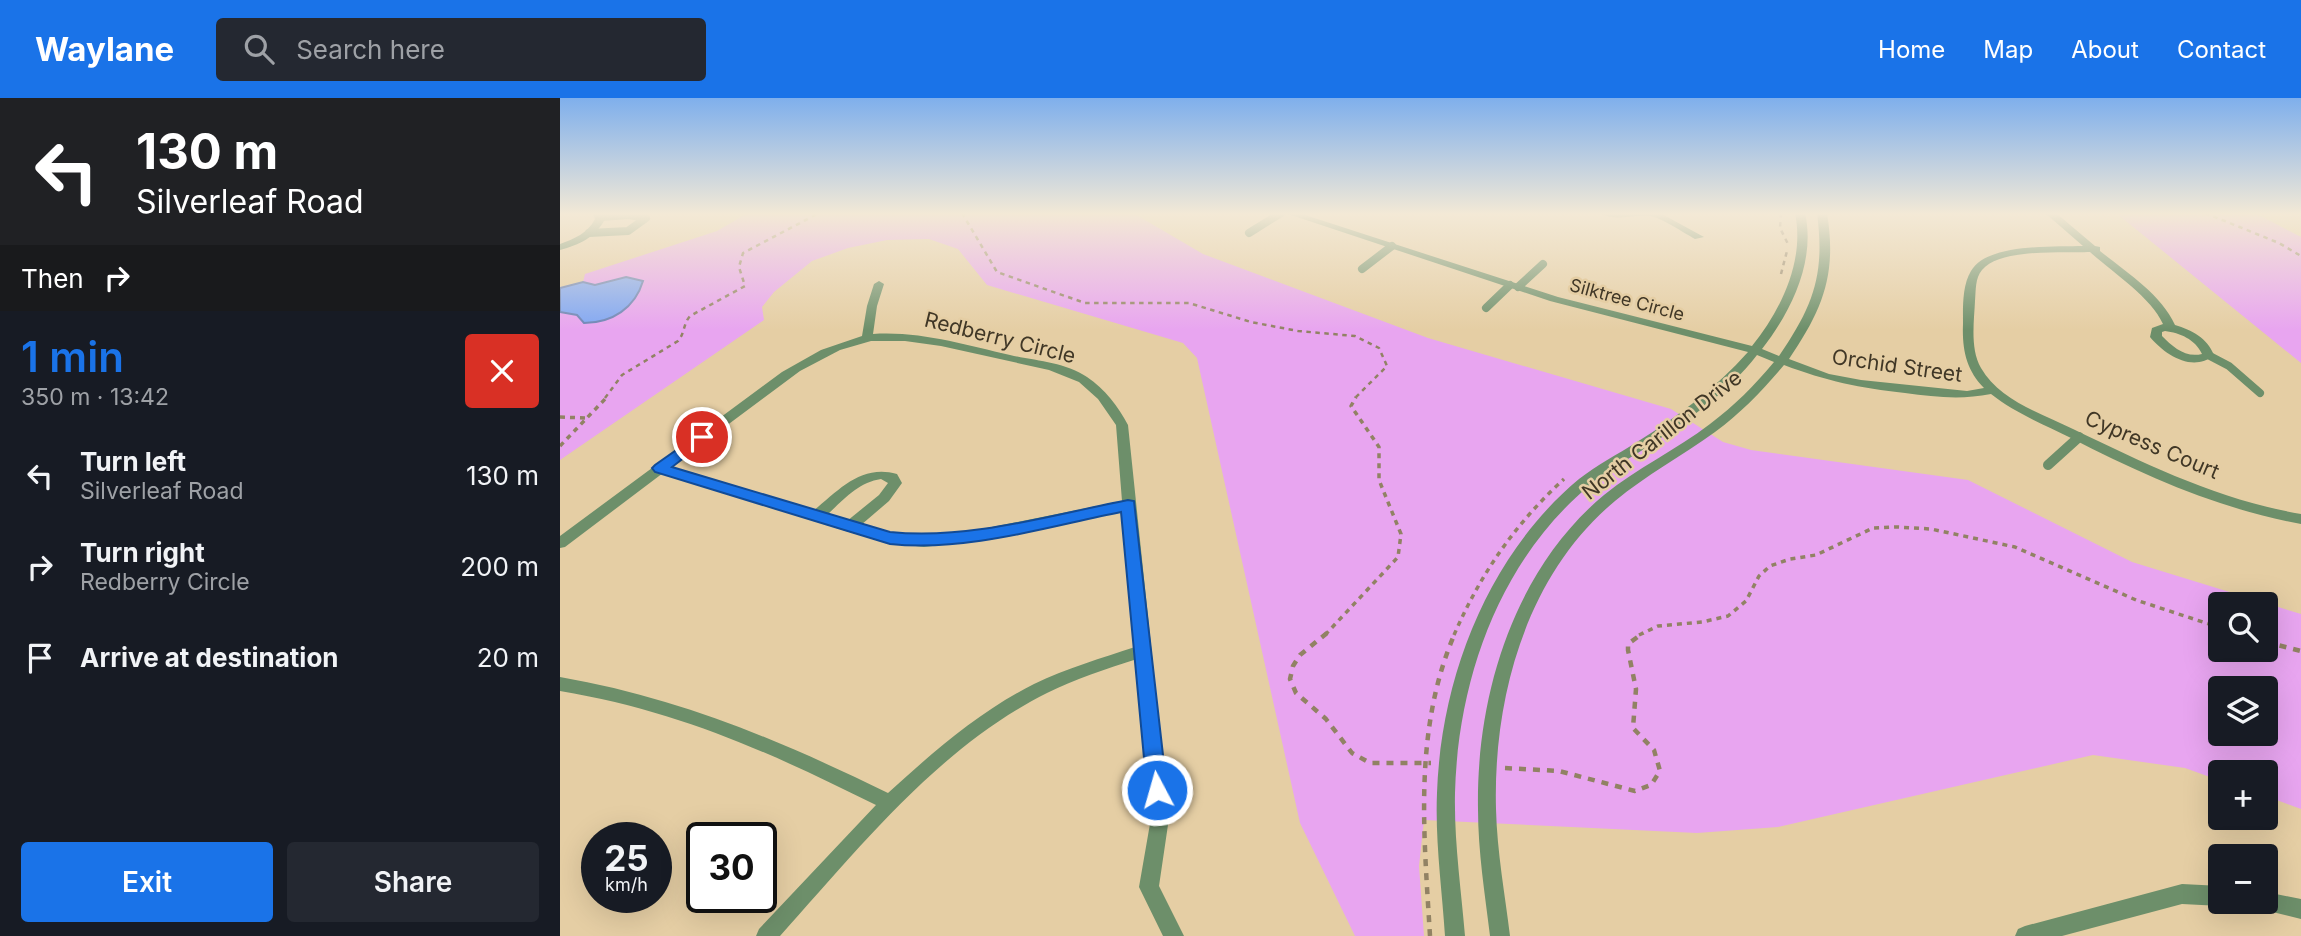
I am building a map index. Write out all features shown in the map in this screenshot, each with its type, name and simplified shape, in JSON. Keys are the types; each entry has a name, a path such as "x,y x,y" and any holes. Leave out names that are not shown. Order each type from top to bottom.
{"street":[{"name":"Silktree Circle","path":"1411,252 1514,286 1756,351"},
{"name":"North Carillon Drive","path":"1455,936 1446,794 1454,710 1474,642 1504,579 1538,530 1577,488 1682,419 1720,388 1756,351 1783,313 1802,252"},
{"name":"North Carillon Drive","path":"1500,936 1487,794 1494,728 1508,653 1536,590 1574,533 1620,489 1712,428 1756,392 1799,335 1818,296 1826,252"},
{"name":"Cypress Court","path":"2053,252 1998,256 1983,263 1974,273 1971,284 1969,355 1977,371 1994,390 2021,408 2079,438 2175,483 2248,507 2301,519"},
{"path":"2099,252 2153,301 2164,314 2170,328"},
{"path":"867,339 872,306 879,284"},
{"path":"2159,328 2170,328 2190,334 2206,348 2208,355 2194,359 2168,349 2155,333 2159,328"},
{"name":"Redberry Circle","path":"560,543 786,375 817,355 845,343 867,339 926,339 1073,374 1096,389 1112,405 1122,425 1160,818 1149,887 1174,936"},
{"name":"Orchid Street","path":"1756,351 1826,377 1861,384 1944,394 1967,395 1994,390"},
{"path":"660,468 849,527 890,538 925,542 967,537 1128,505"},
{"path":"816,517 866,476 883,474 892,477 895,483 884,498 849,527"},
{"path":"766,936 890,803 977,726 1030,694 1079,672 1142,651"},
{"path":"560,684 663,706 727,729 792,755 890,803"},
{"path":"2025,936 2079,929 2182,894 2208,895"},
{"path":"2278,904 2301,909"}],"lane":[{"path":"1362,269 1384,252"},
{"path":"1486,308 1543,264"},
{"path":"2208,355 2234,370 2260,393"},
{"path":"2048,465 2079,438"}],"path":[{"path":"560,446 605,399 622,375 678,341 684,334 685,322 690,316 745,286 739,267 745,252"},
{"path":"985,252 997,272 1042,286 1072,300 1103,305 1159,301 1189,303 1251,322 1298,331 1355,336 1379,348 1387,366 1382,376 1358,394 1351,407 1356,417 1378,442 1378,477 1401,530 1402,542 1398,557 1319,641 1300,655 1293,666 1290,679 1296,693 1326,719 1352,753 1370,763 1387,765 1433,762"},
{"path":"1780,279 1787,252"},
{"path":"560,417 586,418"},
{"path":"1504,768 1559,771 1635,792 1651,785 1660,771 1654,750 1633,728 1632,710 1636,687 1627,659 1628,645 1638,635 1658,626 1702,622 1728,615 1745,601 1759,576 1770,566 1790,559 1816,555 1873,528 1931,529 2015,547 2136,600 2208,624"},
{"path":"2278,645 2301,651"}],"shaded area":[{"path":"652,252 837,252 812,261 774,292 762,307 764,320 560,460 560,288 583,282 585,274"},
{"path":"961,252 1200,252 1428,338 1671,409 1723,442 1751,450 1968,480 2132,562 2230,592 2208,592 2208,662 2278,662 2278,607 2301,614 2301,809 2278,800 2278,760 2208,760 2208,776 2185,768 2093,755 1778,827 1697,833 1424,820 1419,866 1424,936 1355,936 1300,823 1197,358 1183,343 987,285"},
{"path":"2164,252 2301,252 2301,363"}],"water":[{"path":"626,277 643,281 634,299 613,317 584,323 577,315 560,312 560,288 583,282 595,285"}],"route":[{"path":"702,437 660,468 890,538 925,542 967,537 1128,505 1157,790"}]}
